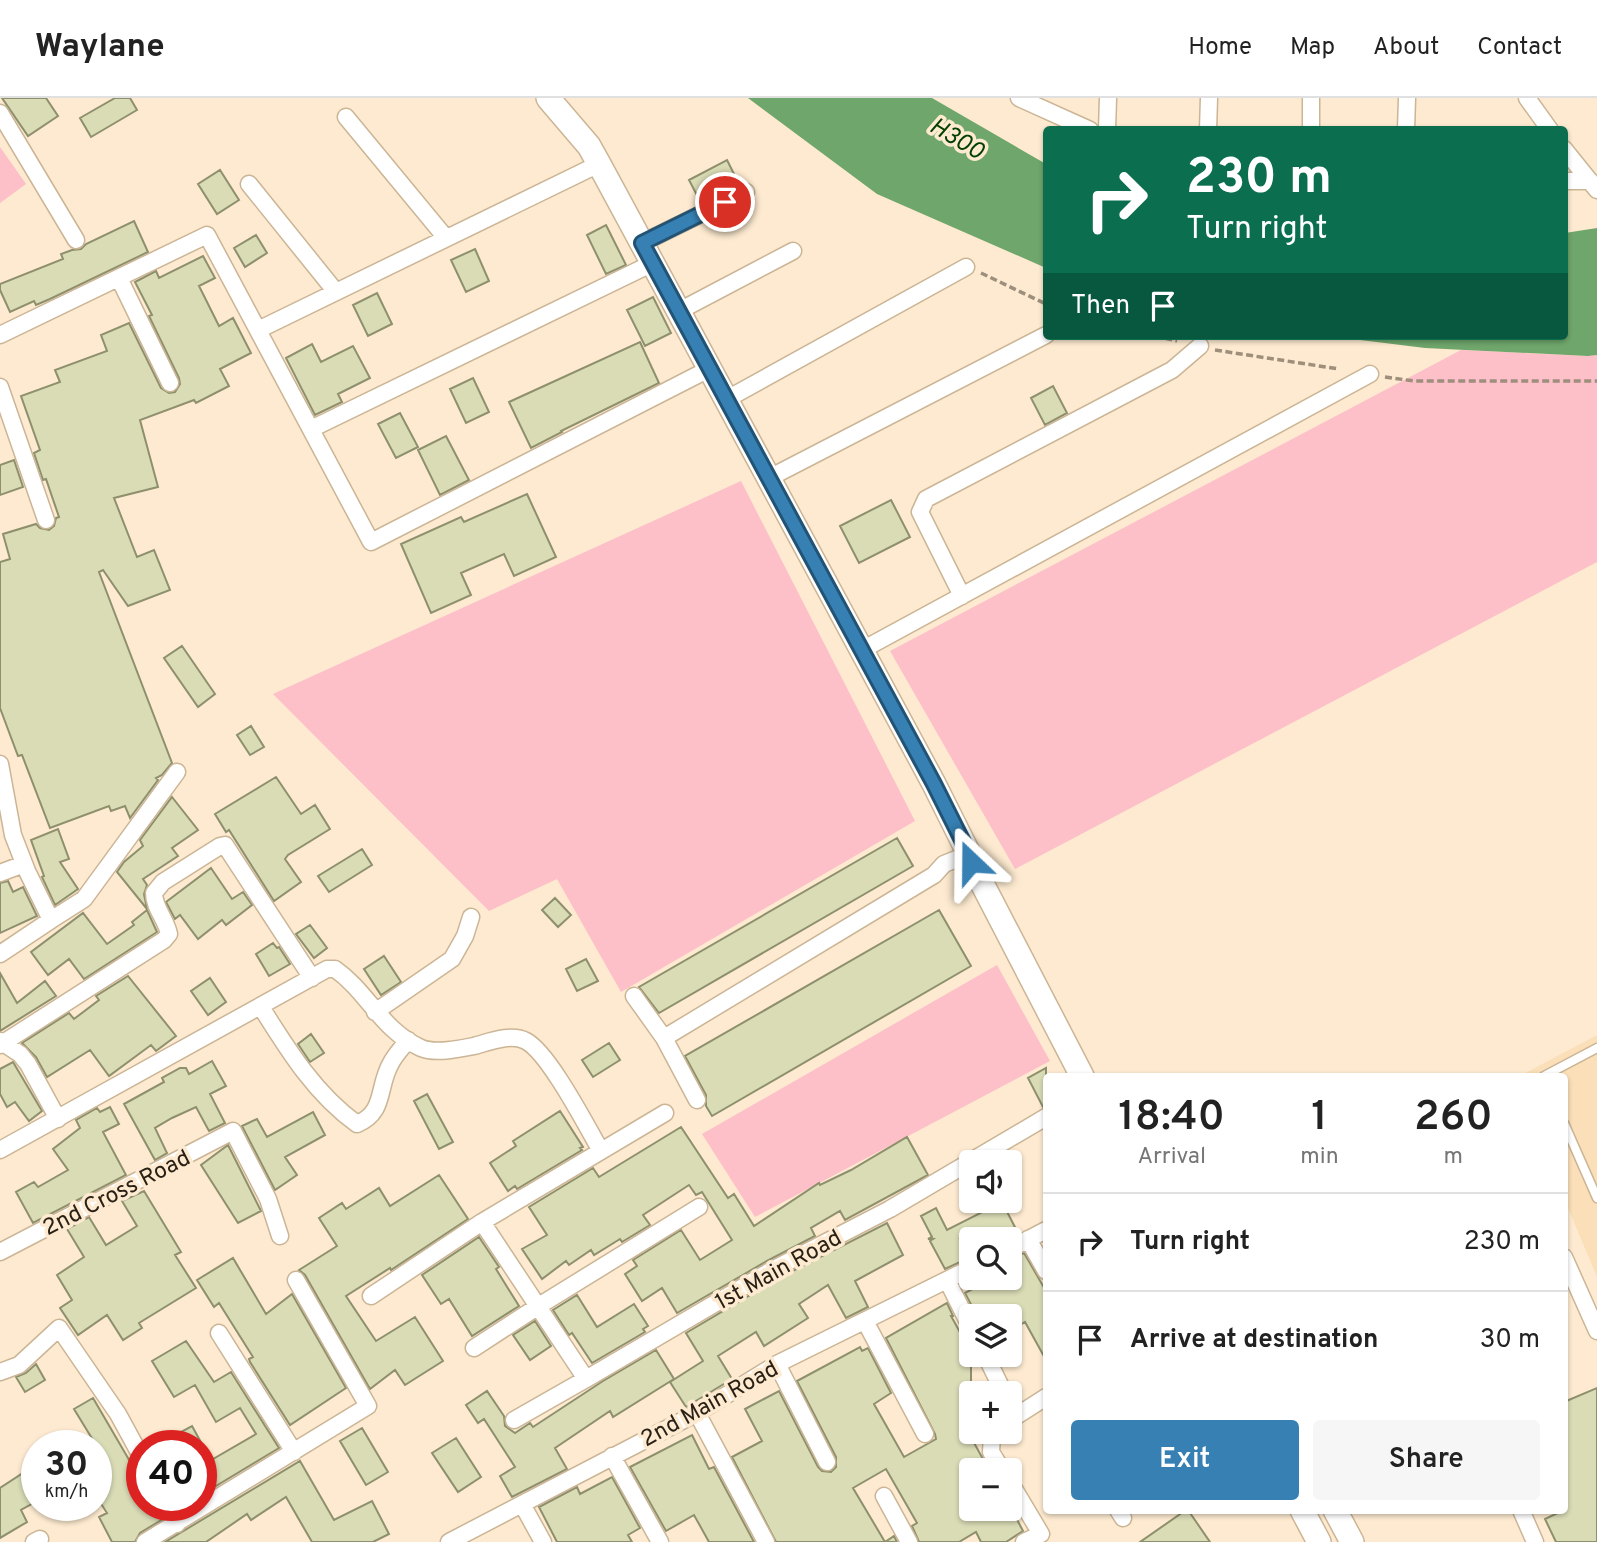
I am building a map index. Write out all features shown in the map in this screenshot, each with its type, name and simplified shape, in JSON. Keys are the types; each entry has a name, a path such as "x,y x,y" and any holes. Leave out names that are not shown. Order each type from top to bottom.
{"street":[{"path":"548,98 589,146 862,650 1080,1073"},
{"path":"1019,98 1081,126"},
{"path":"1107,126 1108,98"},
{"path":"1208,126 1209,98"},
{"path":"1311,98 1311,126"},
{"path":"1406,98 1406,126"},
{"path":"1527,98 1547,126"},
{"path":"0,113 76,240"},
{"path":"346,117 446,238"},
{"path":"1568,154 1594,185"},
{"path":"258,330 598,164"},
{"path":"1568,182 1594,185"},
{"path":"248,184 336,292"},
{"path":"311,429 647,253 746,192"},
{"path":"0,335 207,235 371,542 710,368"},
{"path":"679,312 793,251"},
{"path":"727,399 966,267"},
{"path":"119,278 170,383"},
{"path":"769,478 1043,337"},
{"path":"962,596 920,512 926,499 1172,370 1200,346"},
{"path":"862,650 1370,374"},
{"path":"0,387 46,520"},
{"path":"0,764 13,835 51,920"},
{"path":"0,954 84,899 177,772"},
{"path":"58,1119 28,1064 20,1054 1,1043 164,940 169,934 168,929 154,901 154,892 163,882 226,845 312,978"},
{"path":"664,1038 934,875 948,873 970,858"},
{"path":"0,873 24,864"},
{"path":"375,1012 452,959 465,936 471,917"},
{"path":"0,1150 327,969 335,969 352,984 391,1029 424,1050 459,1049 505,1038 526,1040 551,1066 601,1151"},
{"path":"634,996 664,1038 697,1100"},
{"path":"261,1007 308,1076 334,1107 357,1124 370,1118 378,1104 390,1064 408,1040"},
{"path":"371,1296 482,1222 664,1113"},
{"name":"1st Main Road","path":"514,1420 772,1270 890,1209 1043,1119"},
{"name":"2nd Cross Road","path":"0,1252 233,1131 268,1199 280,1236"},
{"path":"474,1348 699,1207"},
{"path":"482,1222 586,1379"},
{"path":"1022,1242 1043,1232"},
{"path":"1028,1239 1043,1266"},
{"path":"1568,1266 1597,1331"},
{"name":"2nd Main Road","path":"449,1542 697,1413 777,1364 959,1274"},
{"path":"145,1542 368,1406 296,1280"},
{"path":"947,1280 959,1304"},
{"path":"865,1321 925,1434"},
{"path":"0,1372 19,1365 60,1328 127,1430"},
{"path":"219,1333 293,1452"},
{"path":"777,1364 827,1462"},
{"path":"1022,1412 1043,1399"},
{"path":"697,1413 766,1542"},
{"path":"612,1457 660,1542"},
{"path":"884,1496 909,1542"},
{"path":"1022,1502 1041,1534 1024,1542"},
{"path":"522,1504 543,1542"},
{"path":"1304,1514 1318,1542"},
{"path":"1337,1514 1352,1542"},
{"path":"1523,1514 1535,1542"}],"lane":[{"path":"1550,1073 1597,1048"},
{"path":"1568,1132 1597,1198"}],"path":[{"path":"966,267 1043,303"}],"shaded area":[{"path":"0,147 26,184 0,203"},
{"path":"1461,350 1597,355 1597,562 1015,869 890,651"},
{"path":"741,481 915,821 621,992 557,879 489,911 273,694"},
{"path":"997,965 1050,1061 755,1217 702,1134"},
{"path":"1597,1035 1597,1277 1568,1208 1568,1073 1526,1073"}],"water":[{"name":"H300","path":"748,98 932,98 1043,162 1043,267 877,194"},
{"path":"1597,228 1597,355 1425,348 1360,340 1568,340 1568,233"}],"building":[{"path":"2,98 46,98 58,116 28,136"},
{"path":"115,98 130,98 137,110 91,137 80,118"},
{"path":"727,160 739,184 701,203 689,180"},
{"path":"220,170 239,200 217,214 198,184"},
{"path":"134,221 148,252 50,299 36,305 34,301 10,312 0,284 63,259 61,254 81,249"},
{"path":"606,225 626,265 606,274 587,235"},
{"path":"256,235 267,253 245,267 234,248"},
{"path":"475,249 489,281 466,292 451,260"},
{"path":"203,256 215,278 199,286 219,326 233,318 251,353 220,369 229,386 196,403 194,400 140,420 158,487 114,498 137,557 154,550 170,590 128,606 103,570 99,572 172,763 156,778 158,780 130,818 125,806 111,811 109,806 50,828 22,755 18,756 0,708 0,562 10,559 3,534 36,524 49,530 59,517 34,453 40,450 21,396 60,382 55,370 107,351 101,335 129,323 161,388 169,393 175,392 180,384 179,378 135,282 156,271 159,278"},
{"path":"377,293 392,324 368,336 353,305"},
{"path":"653,297 671,333 645,346 627,310"},
{"path":"640,342 659,383 531,448 509,402"},
{"path":"312,344 321,362 353,346 370,378 338,394 342,402 315,415 286,358"},
{"path":"473,378 489,412 466,423 450,389"},
{"path":"1053,386 1067,413 1045,425 1031,398"},
{"path":"400,413 418,447 396,458 378,424"},
{"path":"446,436 469,480 440,495 418,450"},
{"path":"14,460 23,487 0,495 0,465"},
{"path":"527,494 556,557 514,576 504,554 461,573 471,595 431,613 401,544 461,517 464,522"},
{"path":"891,500 910,537 859,563 840,526"},
{"path":"182,646 215,694 198,707 164,658"},
{"path":"251,726 264,747 250,755 237,735"},
{"path":"276,777 301,814 315,805 330,829 288,855 285,859 301,882 274,901 229,830 226,832 215,814"},
{"path":"172,797 198,830 172,848 178,856 143,879 147,885 144,894 147,909 117,872 124,862 143,846 140,840"},
{"path":"58,829 69,859 60,862 78,889 55,905 42,877 44,876 31,840"},
{"path":"897,838 913,866 659,1013 639,987"},
{"path":"362,849 372,865 329,892 318,876"},
{"path":"211,868 232,899 243,892 252,905 226,925 222,920 198,939 180,915 175,919 166,902"},
{"path":"8,881 13,892 23,887 37,916 0,933 0,883"},
{"path":"555,898 571,915 558,927 542,910"},
{"path":"147,910 157,932 84,979 69,959 48,975 31,952 83,913 107,944 134,925 132,922"},
{"path":"939,910 971,966 712,1116 706,1106 706,1095 685,1056"},
{"path":"310,925 327,948 314,958 296,934"},
{"path":"273,943 279,947 290,964 269,976 256,954"},
{"path":"384,956 401,982 381,995 364,969"},
{"path":"586,959 598,981 577,991 566,969"},
{"path":"0,973 17,1003 45,981 56,996 0,1031"},
{"path":"128,976 176,1036 156,1051 151,1045 109,1076 90,1050 47,1077 36,1057 22,1043 69,1013 74,1019 99,1000 96,996"},
{"path":"210,978 226,1002 208,1015 191,991"},
{"path":"311,1034 324,1053 310,1062 298,1044"},
{"path":"609,1043 620,1060 593,1077 582,1060"},
{"path":"212,1061 226,1086 210,1094 225,1123 209,1131 196,1107 172,1118 155,1128 167,1153 155,1160 124,1104 164,1082 162,1078 180,1068 186,1068 189,1074"},
{"path":"13,1062 42,1111 29,1121 15,1102 7,1107 0,1094 0,1069"},
{"path":"1046,1068 1046,1073 1043,1073 1043,1107 1028,1078"},
{"path":"427,1094 453,1142 439,1149 414,1101"},
{"path":"110,1107 119,1124 103,1132 126,1175 33,1223 16,1192 34,1182 38,1187 68,1170 53,1149 80,1128 76,1120 97,1108 100,1112"},
{"path":"560,1111 583,1147 580,1148 582,1150 517,1189 515,1186 508,1191 490,1163 516,1146 513,1141"},
{"path":"313,1112 325,1135 285,1157 297,1175 275,1190 242,1126 257,1119 267,1137"},
{"path":"681,1127 728,1198 734,1194 754,1226 819,1183 820,1185 851,1170 907,1137 928,1175 845,1220 840,1211 811,1228 815,1236 677,1313 662,1288 642,1301 625,1274 637,1266 633,1260 681,1230 700,1260 732,1240 702,1192 696,1195 689,1185 643,1215 650,1225 594,1255 591,1250 569,1265 566,1261 542,1279 522,1249 547,1235 529,1207 593,1168 599,1177"},
{"path":"228,1145 261,1211 238,1223 201,1165"},
{"path":"439,1175 468,1219 346,1296 376,1341 415,1317 443,1361 405,1385 395,1370 370,1389 305,1275 299,1270 337,1246 319,1218 342,1203 346,1209 379,1188 390,1206"},
{"path":"144,1191 181,1252 175,1255 196,1288 139,1323 142,1328 123,1340 107,1315 78,1335 60,1308 72,1300 57,1275 84,1257 67,1229 89,1217 106,1245 137,1226 122,1201"},
{"path":"936,1208 947,1230 980,1213 1008,1213 1015,1227 959,1227 959,1263 945,1269 930,1241 933,1239 928,1239 932,1237 921,1216"},
{"path":"887,1223 903,1255 855,1281 868,1307 846,1318 828,1285 799,1304 808,1318 764,1346 756,1332 718,1356 732,1379 686,1407 670,1382 703,1361 686,1333 777,1279"},
{"path":"479,1237 499,1267 496,1269 519,1306 472,1336 449,1299 441,1304 422,1275"},
{"path":"1024,1253 1043,1286 1043,1355 1025,1322 1022,1324 1022,1304 971,1304 965,1293 971,1290 1022,1290"},
{"path":"233,1258 266,1314 292,1294 346,1388 290,1425 250,1362 249,1359 253,1357 219,1303 214,1307 197,1280"},
{"path":"577,1295 597,1327 634,1304 648,1326 643,1329 645,1332 592,1363 553,1310"},
{"path":"947,1303 959,1330 959,1367 971,1367 971,1381 959,1381 959,1444 975,1444 982,1458 959,1458 959,1521 1018,1521 1023,1531 1006,1542 981,1542 976,1532 959,1542 919,1542 912,1526 917,1523 886,1469 853,1488 885,1542 776,1542 732,1457 762,1441 745,1409 779,1391 818,1467 822,1471 831,1472 836,1467 836,1457 797,1381 860,1347 862,1351 868,1348 891,1393 874,1404 904,1457 936,1439 886,1338"},
{"path":"535,1321 551,1346 530,1360 513,1335"},
{"path":"186,1341 214,1382 231,1372 279,1448 217,1485 217,1457 256,1434 240,1408 216,1422 195,1385 174,1397 152,1361"},
{"path":"656,1350 674,1379 613,1417 610,1411 555,1448 567,1469 512,1497 500,1476 515,1467 484,1419 478,1423 466,1405 487,1391 504,1416 505,1426 515,1433 530,1423 533,1427"},
{"path":"36,1364 45,1380 25,1392 16,1377"},
{"path":"1597,1388 1597,1542 1556,1542 1545,1519 1556,1514 1568,1514 1568,1400"},
{"path":"93,1398 112,1430 87,1430 74,1409"},
{"path":"362,1428 388,1472 366,1485 340,1441"},
{"path":"112,1431 126,1455 126,1521 160,1521 140,1533 135,1542 112,1542 101,1521 112,1521"},
{"path":"692,1435 709,1469 714,1467 754,1542 709,1542 694,1515 666,1531 630,1467"},
{"path":"456,1438 481,1477 458,1492 432,1453"},
{"path":"300,1461 334,1520 372,1501 389,1534 373,1542 312,1542 286,1497 251,1520 247,1514 206,1542 165,1542 200,1521 217,1521 217,1511"},
{"path":"21,1474 21,1521 27,1522 0,1538 0,1488"},
{"path":"612,1477 640,1528 628,1535 632,1542 557,1542 539,1507 577,1487 580,1494"},
{"path":"1180,1514 1191,1514 1210,1542 1140,1542"},
{"path":"894,1536 897,1542 885,1542"}],"route":[{"path":"725,202 642,243 934,784 971,862"}]}
